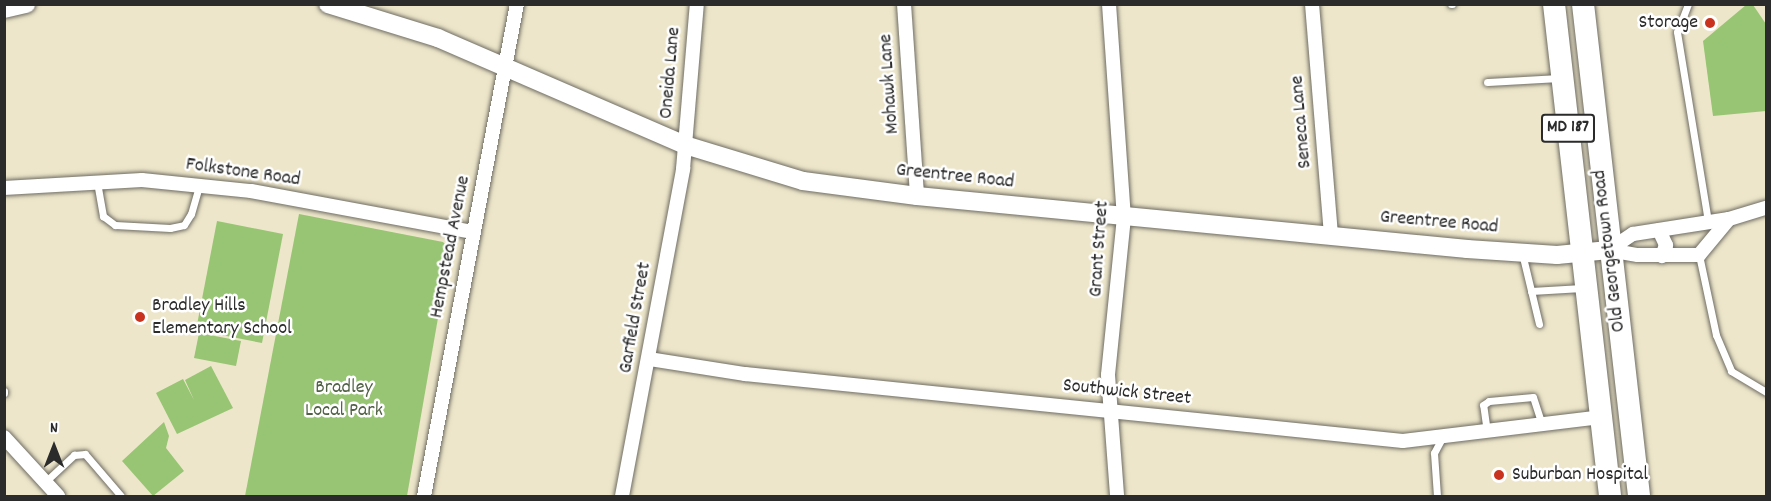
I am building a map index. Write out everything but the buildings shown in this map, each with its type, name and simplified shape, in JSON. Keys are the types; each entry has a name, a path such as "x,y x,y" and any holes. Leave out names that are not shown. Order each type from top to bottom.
{"main road":[{"name":"Old Georgetown Road","path":"1554,4 1610,496"},
{"name":"Old Georgetown Road","path":"1583,4 1609,250 1640,496"}],"street":[{"path":"4,9 26,4"},
{"name":"Greentree Road","path":"328,4 407,26 685,145 793,179 917,196 1331,236 1522,252 1609,250"},
{"name":"Hempstead Avenue","path":"424,496 517,4"},
{"name":"Oneida Lane","path":"685,145 697,4"},
{"name":"Mohawk Lane","path":"904,4 917,196"},
{"name":"Grant Street","path":"1109,4 1124,217 1108,375 1117,496"},
{"name":"Seneca Lane","path":"1312,4 1331,236"},
{"name":"Garfield Street","path":"622,496 649,359 685,145"},
{"name":"Folkstone Road","path":"4,188 142,180 251,191 473,232"},
{"path":"1609,250 1633,234 1730,219 1767,208"},
{"path":"1609,250 1662,256 1699,255 1730,219"},
{"path":"1659,230 1666,245 1662,256"},
{"name":"Southwick Street","path":"649,359 745,374 1403,441 1601,417"},
{"path":"4,437 58,496"}],"lane":[{"path":"1688,4 1677,32 1708,222"},
{"path":"1486,82 1562,78"},
{"path":"97,182 103,216 115,225 170,228 184,225 191,214 199,186"},
{"path":"1522,252 1539,324"},
{"path":"1699,255 1716,335 1731,371 1767,392"},
{"path":"1531,291 1586,288"},
{"path":"1487,432 1483,405 1489,401 1533,397 1542,425"},
{"path":"1437,496 1434,453 1442,438"},
{"path":"45,482 74,455 85,454 121,496"}],"green space":[{"path":"1746,5 1753,5 1766,24 1766,111 1713,116 1703,41"},
{"name":"Bradley Local Park","path":"299,214 443,242 450,249 407,496 245,496"},
{"path":"217,221 283,234 262,343 196,330"},
{"path":"199,333 241,341 236,366 194,358"},
{"path":"211,366 233,408 177,434 156,393 183,379 194,400 185,380"},
{"path":"164,422 169,436 166,448 184,471 153,496 122,461"}],"place":[{"name":"Storage","path":"1710,23"},
{"name":"Bradley Hills Elementary School","path":"140,317"},
{"name":"Suburban Hospital","path":"1499,475"}]}
